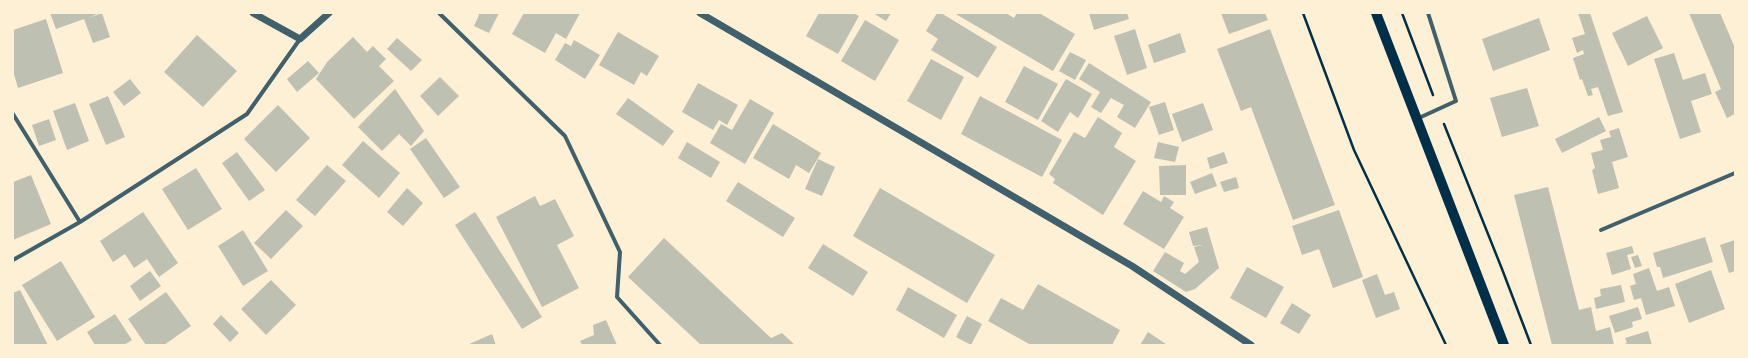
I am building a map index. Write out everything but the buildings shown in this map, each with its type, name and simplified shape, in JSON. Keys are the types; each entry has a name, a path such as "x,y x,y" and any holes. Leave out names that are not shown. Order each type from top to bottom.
{"main road":[{"path":"1376,13 1504,345"}],"street":[{"path":"253,13 300,39"},
{"path":"13,260 80,222 247,114 300,39 329,13"},
{"path":"439,13 565,136 620,252 616,297 660,345"},
{"path":"700,13 1126,262 1251,345"},
{"path":"1421,117 1456,101 1428,13"},
{"path":"13,114 80,222"},
{"path":"1601,230 1735,174"}],"path":[{"path":"1303,13 1354,150 1446,345"},
{"path":"1402,13 1531,345"}]}
